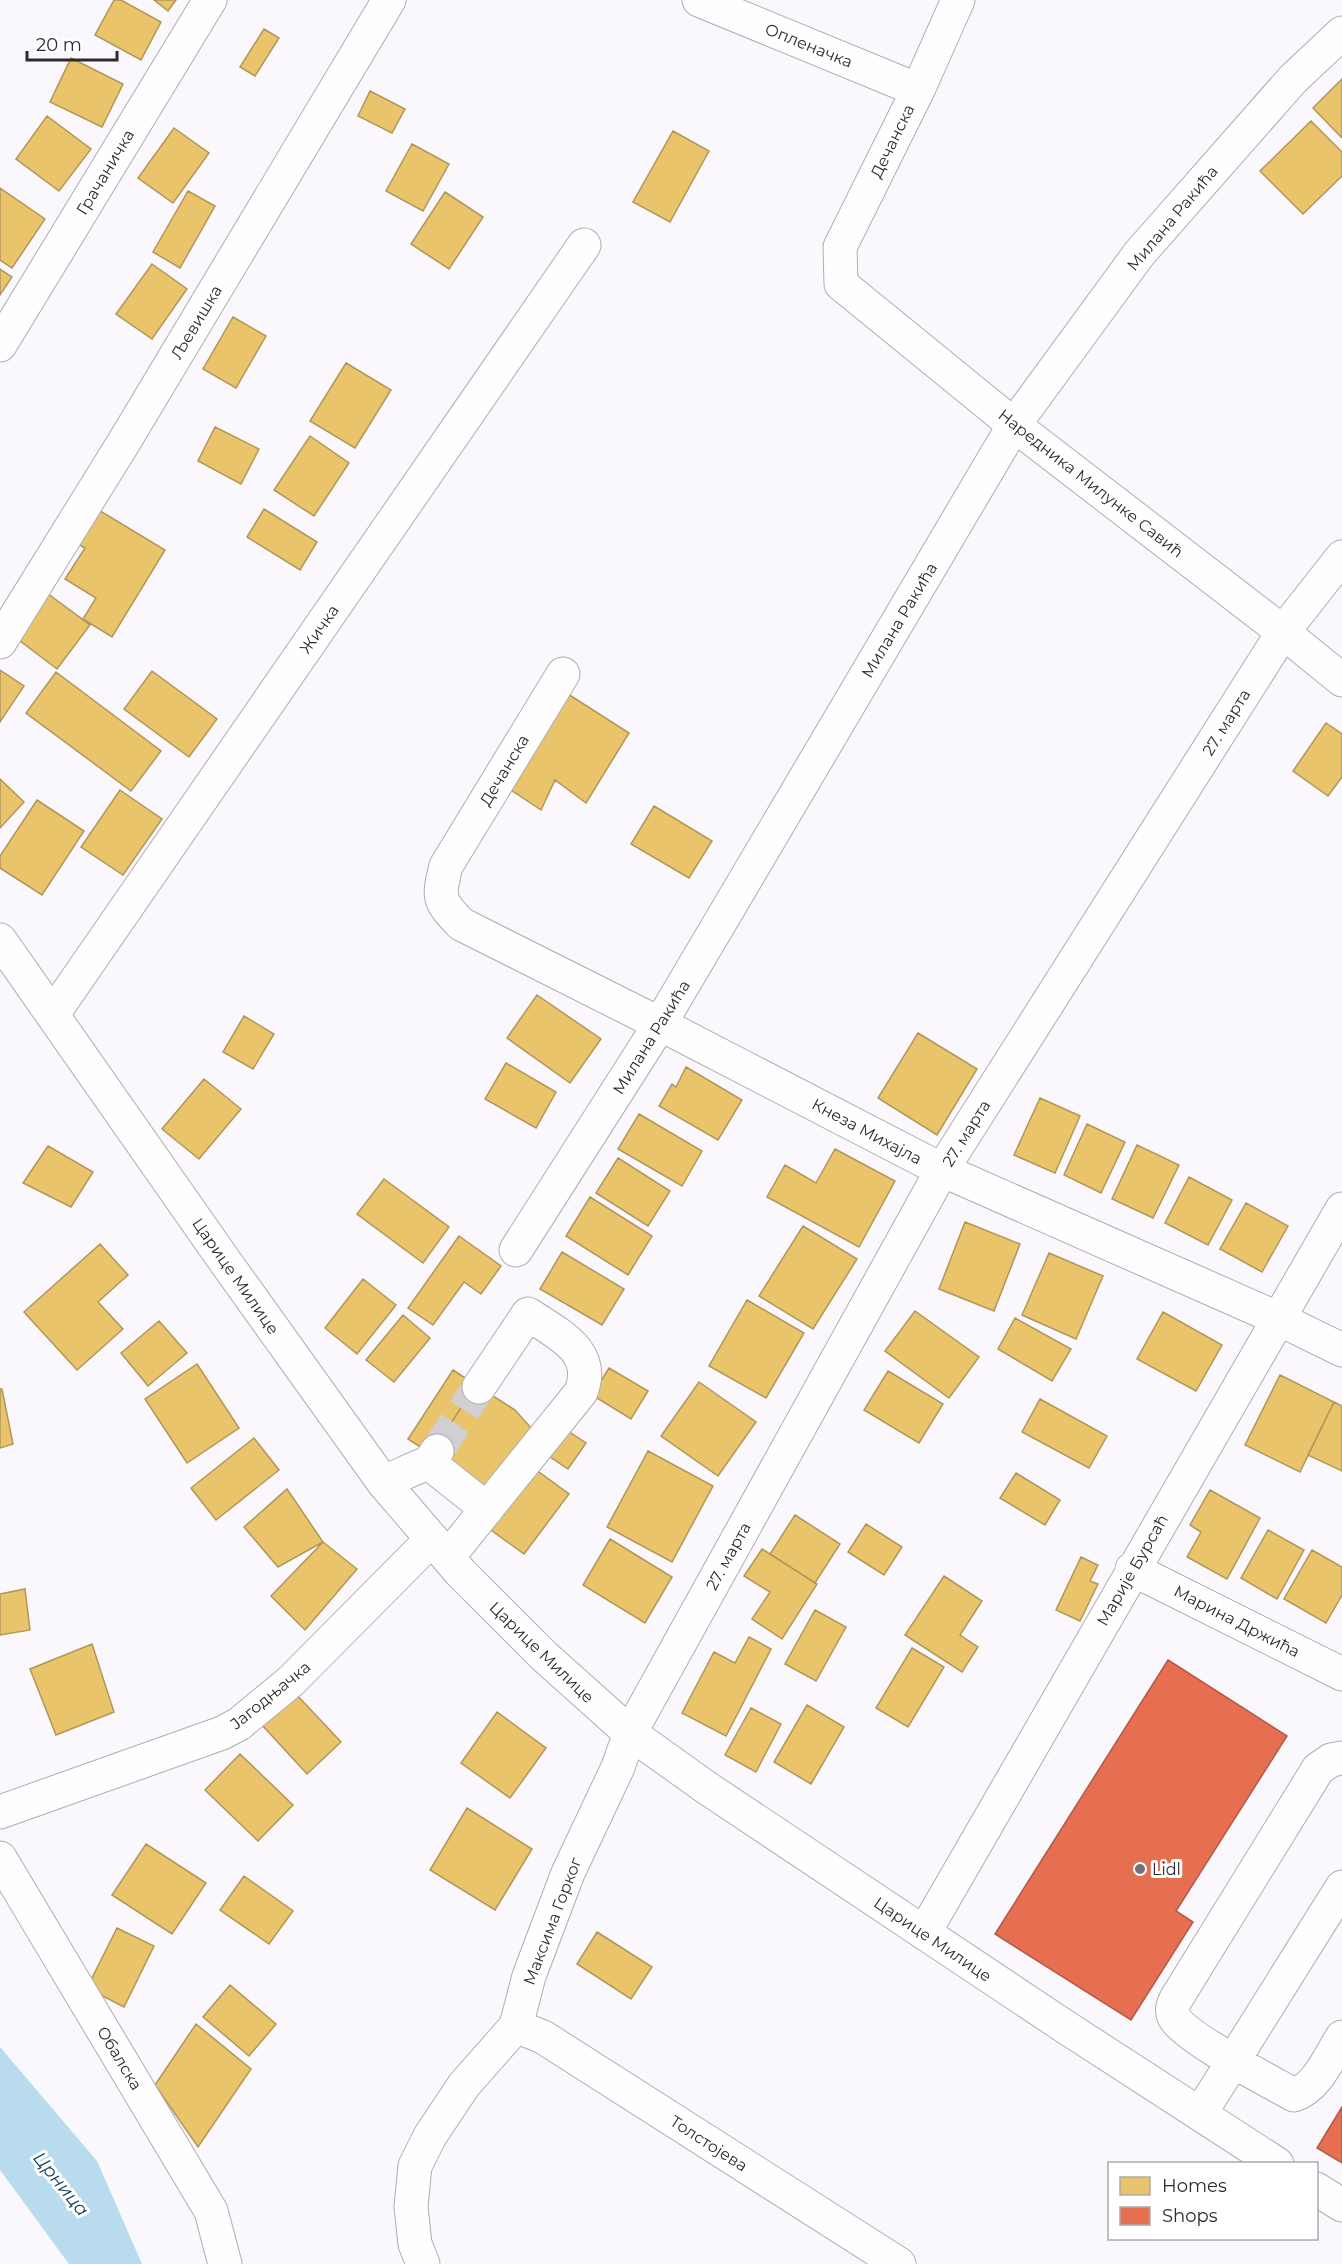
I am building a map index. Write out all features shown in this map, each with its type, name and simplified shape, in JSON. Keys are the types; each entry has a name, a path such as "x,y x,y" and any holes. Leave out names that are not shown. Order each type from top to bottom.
{"street":[{"name":"Грачаничка","path":"0,345 210,0"},
{"name":"Љевишка","path":"0,642 124,442 389,0"},
{"name":"Опленачка","path":"699,0 918,90"},
{"name":"Дечанска","path":"841,284 840,247 918,90 958,0"},
{"name":"Милана Ракића","path":"516,1250 660,1024 1014,425 1139,254 1293,79 1342,33"},
{"name":"Жичка","path":"53,1014 584,245"},
{"name":"Наредника Милунке Савић","path":"841,284 1014,425 1342,680"},
{"name":"27. марта","path":"630,1733 942,1170 1283,632 1342,557"},
{"name":"Дечанска","path":"446,866 563,674"},
{"name":"Кнеза Михајла","path":"446,866 439,892 446,909 461,924 942,1170 1277,1318 1342,1350"},
{"name":"Царице Милице","path":"0,940 383,1482 440,1548 544,1656 630,1733 707,1788 924,1933 1275,2162"},
{"name":"Марије Бурсаћ","path":"924,1933 1132,1569 1342,1209"},
{"name":"Јагодњачка","path":"0,1812 222,1733 238,1724 291,1681 487,1509 581,1392 586,1370 582,1358 569,1342 528,1314 479,1387"},
{"path":"383,1482 401,1476 433,1457 487,1509"},
{"name":"Марина Држића","path":"1132,1569 1342,1674"},
{"name":"Максима Горког","path":"423,2264 415,2244 411,2207 415,2166 430,2136 464,2085 516,2026 529,1976 564,1883 618,1767 630,1733"},
{"path":"1342,1758 1331,1760 1318,1769 1173,2006 1173,2013 1180,2025 1233,2062 1294,2095 1302,2093 1311,2085 1342,2037"},
{"name":"Обалска","path":"0,1858 211,2211 225,2264"},
{"path":"1200,2114 1342,1887"},
{"name":"Толстојева","path":"516,2026 543,2037 899,2264"},
{"path":"1318,2190 1342,2205"}],"water":[{"name":"Црница","path":"0,2047 97,2161 142,2264 69,2264 0,2170"}],"building: Homes":[{"path":"114,0 121,0 161,22 141,60 95,35"},
{"path":"154,0 176,0 168,11"},
{"path":"264,29 279,38 255,76 240,67"},
{"path":"71,58 123,84 102,127 50,102"},
{"path":"1342,79 1342,138 1313,108"},
{"path":"370,91 405,109 392,133 358,116"},
{"path":"47,116 91,149 59,191 16,159"},
{"path":"1311,121 1342,152 1342,176 1303,214 1260,171"},
{"path":"174,128 209,153 173,203 138,178"},
{"path":"673,131 709,151 670,222 633,202"},
{"path":"412,144 449,164 423,211 386,191"},
{"path":"0,188 45,219 12,268 0,260"},
{"path":"188,191 215,206 180,268 153,252"},
{"path":"445,192 483,217 449,269 411,244"},
{"path":"152,264 187,289 152,339 116,314"},
{"path":"0,269 12,277 0,295"},
{"path":"233,317 266,336 236,388 203,369"},
{"path":"346,363 391,390 355,448 310,421"},
{"path":"215,427 259,449 241,484 198,461"},
{"path":"310,436 349,463 314,516 274,490"},
{"path":"92,506 165,550 112,637 83,619 96,598 65,579 85,548 71,540"},
{"path":"264,509 317,542 300,570 247,537"},
{"path":"47,593 90,625 57,669 15,637"},
{"path":"0,670 24,686 0,722"},
{"path":"152,671 217,719 189,757 124,709"},
{"path":"56,672 161,751 131,791 26,713"},
{"path":"568,694 629,733 586,803 555,780 541,810 508,788"},
{"path":"1326,723 1342,734 1342,777 1328,796 1293,771"},
{"path":"0,779 24,802 0,828"},
{"path":"120,790 162,819 123,875 81,847"},
{"path":"37,800 84,831 42,895 0,868 0,856"},
{"path":"654,806 712,841 689,878 631,844"},
{"path":"537,995 601,1039 570,1083 507,1038"},
{"path":"244,1016 274,1034 253,1069 223,1052"},
{"path":"918,1033 977,1069 937,1135 878,1098"},
{"path":"506,1063 556,1092 536,1128 485,1099"},
{"path":"686,1067 742,1100 718,1140 659,1106 672,1084 676,1087"},
{"path":"204,1079 241,1109 199,1159 162,1129"},
{"path":"1040,1098 1080,1116 1055,1173 1014,1155"},
{"path":"639,1114 702,1151 682,1186 618,1149"},
{"path":"1087,1124 1125,1142 1101,1193 1064,1175"},
{"path":"1137,1145 1179,1165 1153,1218 1112,1199"},
{"path":"48,1146 93,1172 71,1207 23,1183"},
{"path":"835,1149 895,1181 859,1247 767,1197 785,1165 816,1183"},
{"path":"618,1158 670,1191 648,1226 596,1193"},
{"path":"1189,1177 1232,1200 1208,1245 1165,1223"},
{"path":"384,1179 449,1227 423,1263 357,1214"},
{"path":"590,1197 652,1236 628,1275 566,1236"},
{"path":"1246,1203 1288,1226 1262,1272 1220,1249"},
{"path":"965,1222 1020,1244 994,1311 939,1289"},
{"path":"803,1226 857,1259 813,1329 759,1296"},
{"path":"459,1236 501,1266 481,1294 464,1282 433,1325 408,1308"},
{"path":"100,1244 128,1275 98,1302 123,1329 77,1370 24,1312"},
{"path":"562,1252 624,1289 602,1325 540,1289"},
{"path":"1049,1253 1103,1276 1076,1339 1022,1315"},
{"path":"363,1279 396,1305 357,1354 325,1328"},
{"path":"747,1300 804,1333 766,1398 709,1366"},
{"path":"915,1311 979,1357 949,1398 885,1351"},
{"path":"1163,1312 1222,1345 1196,1391 1137,1359"},
{"path":"403,1315 430,1338 394,1382 366,1360"},
{"path":"1015,1318 1071,1349 1052,1381 998,1349"},
{"path":"159,1321 187,1353 148,1386 121,1353"},
{"path":"197,1364 239,1428 187,1463 145,1399"},
{"path":"609,1368 648,1391 631,1419 592,1395"},
{"path":"453,1370 476,1385 431,1454 408,1439"},
{"path":"888,1371 943,1404 919,1443 864,1410"},
{"path":"1280,1375 1334,1402 1300,1472 1245,1445"},
{"path":"699,1382 756,1422 718,1476 661,1436"},
{"path":"476,1385 515,1410 532,1429 486,1498 434,1449"},
{"path":"0,1389 2,1389 13,1444 0,1448"},
{"path":"1040,1399 1107,1436 1089,1468 1022,1432"},
{"path":"1334,1402 1342,1406 1342,1471 1308,1455"},
{"path":"559,1425 586,1443 568,1469 541,1451"},
{"path":"254,1438 279,1470 216,1520 191,1488"},
{"path":"648,1451 713,1486 672,1562 607,1527"},
{"path":"528,1464 569,1494 524,1554 484,1525"},
{"path":"1016,1473 1060,1500 1045,1525 1000,1498"},
{"path":"287,1489 323,1542 278,1567 244,1527"},
{"path":"1210,1490 1260,1518 1227,1579 1187,1557 1201,1532 1190,1525"},
{"path":"795,1515 840,1544 815,1583 770,1554"},
{"path":"866,1524 902,1547 884,1575 848,1552"},
{"path":"1268,1530 1304,1550 1277,1599 1241,1578"},
{"path":"610,1539 672,1577 645,1623 583,1585"},
{"path":"323,1542 357,1569 305,1630 271,1596"},
{"path":"762,1549 817,1584 782,1639 752,1619 770,1592 744,1576"},
{"path":"1312,1550 1342,1567 1342,1595 1326,1623 1284,1599"},
{"path":"1081,1557 1098,1565 1090,1581 1098,1584 1080,1621 1056,1610"},
{"path":"944,1576 982,1601 960,1635 978,1647 962,1672 905,1635"},
{"path":"25,1589 30,1630 0,1635 0,1594"},
{"path":"815,1610 846,1627 816,1681 785,1664"},
{"path":"749,1637 771,1649 726,1736 682,1713 714,1652 735,1663"},
{"path":"92,1644 114,1712 56,1735 30,1669"},
{"path":"912,1648 944,1667 908,1727 876,1708"},
{"path":"296,1694 341,1742 307,1774 262,1725"},
{"path":"807,1705 844,1727 811,1784 774,1762"},
{"path":"751,1708 781,1724 756,1772 725,1755"},
{"path":"497,1712 546,1748 510,1798 461,1763"},
{"path":"240,1754 293,1805 258,1841 205,1790"},
{"path":"467,1808 532,1849 495,1910 430,1870"},
{"path":"146,1844 206,1883 172,1934 112,1895"},
{"path":"244,1876 293,1911 269,1944 220,1910"},
{"path":"117,1928 154,1946 124,2007 87,1988"},
{"path":"597,1932 652,1967 631,1999 577,1964"},
{"path":"230,1985 276,2024 249,2056 203,2017"},
{"path":"196,2024 251,2069 198,2147 155,2085"}],"building: Shops":[{"path":"1168,1660 1287,1736 1176,1911 1193,1922 1131,2020 995,1934"},
{"path":"1342,2107 1342,2163 1317,2148"}],"tunnel":[{"path":"437,1451 479,1387"}],"place":[{"name":"Lidl","path":"1140,1869"}]}
